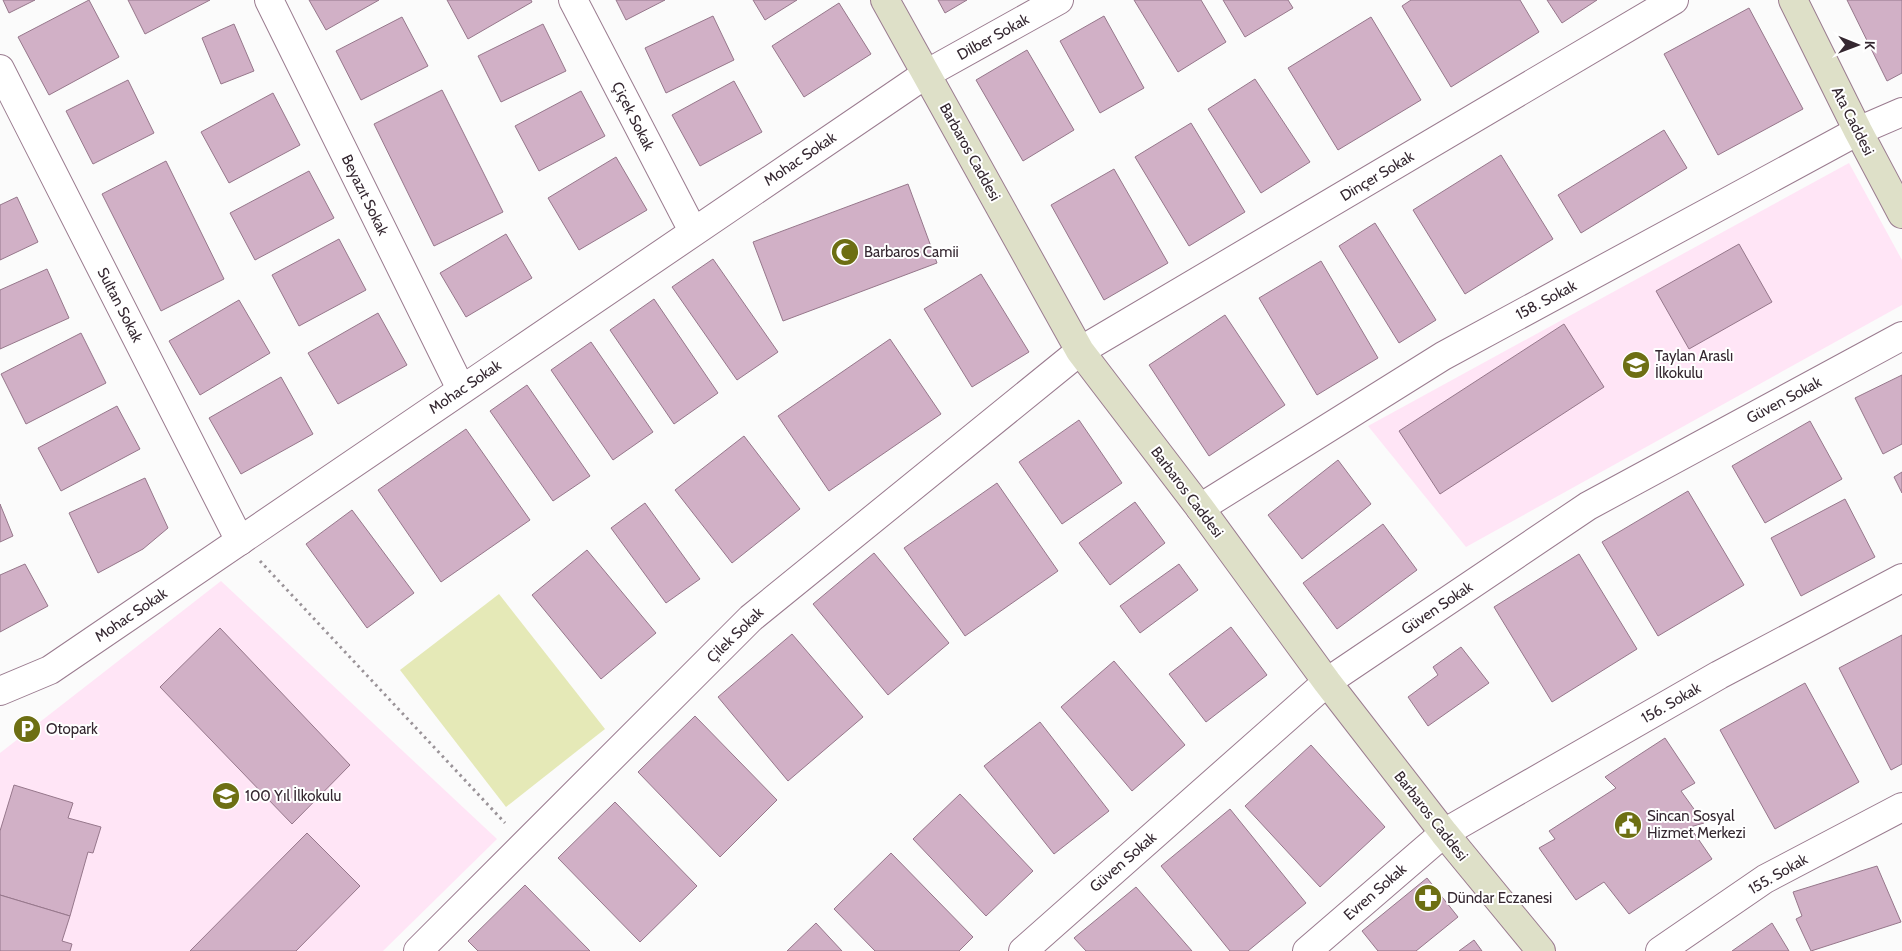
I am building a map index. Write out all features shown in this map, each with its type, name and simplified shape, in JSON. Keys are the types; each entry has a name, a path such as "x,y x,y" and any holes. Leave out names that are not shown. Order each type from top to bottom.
{"street":[{"name":"Beyazıt Sokak","path":"269,0 461,389"},
{"name":"Çiçek Sokak","path":"573,0 693,231"},
{"name":"Barbaros Caddesi","path":"885,0 1080,351 1200,508 1327,682 1444,833 1541,951"},
{"name":"Dilber Sokak","path":"926,74 1059,0"},
{"name":"Dinçer Sokak","path":"1080,351 1674,0"},
{"name":"Ata Caddesi","path":"1793,0 1858,131 1902,214"},
{"name":"Sultan Sokak","path":"0,69 240,541"},
{"name":"Mohac Sokak","path":"0,691 50,670 926,74"},
{"name":"158. Sokak","path":"1200,508 1442,356 1858,131 1902,112"},
{"name":"Güven Sokak","path":"1023,951 1327,682 1588,506 1902,336"},
{"name":"Çilek Sokak","path":"418,951 751,618 1080,351"},
{"name":"156. Sokak","path":"1444,833 1719,675 1902,578"},
{"name":"155. Sokak","path":"1660,951 1765,879 1902,807"},
{"name":"Evren Sokak","path":"1307,951 1444,833"}],"path":[{"path":"240,541 524,845"}],"shaded area":[{"name":"Taylan Araslı İlkokulu","path":"1849,163 1902,260 1902,305 1466,547 1368,426"},
{"name":"100 Yıl İlkokulu","path":"221,581 497,839 383,951 0,951 0,753"}],"green space":[{"path":"499,594 605,729 506,807 400,670"}],"building":[{"path":"3,0 35,0 9,13"},
{"path":"89,0 119,57 49,95 18,37"},
{"path":"128,0 210,0 145,34"},
{"path":"309,0 379,0 326,30"},
{"path":"447,0 531,0 532,2 468,39"},
{"path":"616,0 665,0 626,20"},
{"path":"753,0 797,0 765,20"},
{"path":"938,0 967,0 945,13"},
{"path":"1134,0 1201,0 1226,42 1178,72"},
{"path":"1223,0 1288,0 1293,8 1245,37"},
{"path":"1411,0 1520,0 1539,32 1451,87 1402,6"},
{"path":"1547,0 1597,0 1562,23"},
{"path":"1847,0 1902,0 1902,73 1887,81"},
{"path":"839,3 871,54 804,97 772,46"},
{"path":"1749,8 1803,109 1718,155 1664,54"},
{"path":"713,16 734,60 666,93 645,48"},
{"path":"1104,16 1144,88 1100,113 1060,41"},
{"path":"402,17 428,66 361,100 336,51"},
{"path":"1371,17 1421,100 1338,150 1288,68"},
{"path":"234,24 254,71 221,84 202,38"},
{"path":"543,24 566,71 501,102 478,56"},
{"path":"1027,50 1074,130 1023,161 976,80"},
{"path":"1255,79 1310,162 1261,193 1208,109"},
{"path":"128,80 154,133 93,164 66,111"},
{"path":"734,81 762,132 700,166 672,115"},
{"path":"442,90 503,212 434,246 374,124"},
{"path":"581,91 605,136 539,171 515,126"},
{"path":"273,93 300,145 229,183 201,132"},
{"path":"1191,123 1245,212 1189,246 1135,157"},
{"path":"1664,130 1687,168 1581,233 1558,195"},
{"path":"1501,155 1553,239 1465,294 1413,210"},
{"path":"616,157 647,210 579,250 548,198"},
{"path":"166,161 224,279 161,311 102,194"},
{"path":"1114,169 1168,263 1104,300 1051,205"},
{"path":"309,171 334,218 255,260 230,213"},
{"name":"Barbaros Camii","path":"908,184 937,263 783,321 753,242"},
{"path":"17,197 38,242 0,260 0,205"},
{"path":"1375,223 1436,320 1399,343 1339,246"},
{"path":"506,234 532,278 466,317 440,273"},
{"path":"339,239 366,290 299,326 272,275"},
{"path":"1739,244 1772,302 1689,349 1656,291"},
{"path":"713,259 778,352 737,380 672,287"},
{"path":"1321,261 1378,358 1317,395 1259,298"},
{"path":"47,269 69,318 0,349 0,290"},
{"path":"981,274 1029,352 972,387 924,309"},
{"path":"654,299 718,393 674,424 610,330"},
{"path":"239,300 270,353 200,395 169,341"},
{"path":"378,313 407,365 338,404 308,353"},
{"path":"1225,315 1285,405 1209,456 1149,365"},
{"path":"1564,324 1604,387 1440,494 1399,431"},
{"path":"81,333 106,383 26,424 1,374"},
{"path":"890,339 941,414 829,491 778,416"},
{"path":"591,342 653,432 613,460 551,370"},
{"path":"1902,375 1902,444 1883,454 1855,398"},
{"path":"281,377 313,434 241,474 209,418"},
{"path":"527,385 590,476 553,501 490,411"},
{"path":"117,406 140,449 61,491 38,448"},
{"path":"1079,420 1122,483 1062,524 1019,462"},
{"path":"1810,421 1842,479 1765,523 1732,466"},
{"path":"466,429 530,520 441,582 378,490"},
{"path":"744,436 800,509 732,563 675,490"},
{"path":"1338,460 1371,504 1302,559 1268,515"},
{"path":"1902,472 1902,493 1894,477"},
{"path":"145,478 168,528 143,549 98,573 69,513"},
{"path":"997,483 1058,571 965,636 904,548"},
{"path":"1688,491 1744,585 1658,636 1602,542"},
{"path":"1845,499 1875,557 1801,596 1771,538"},
{"path":"1135,502 1165,543 1110,585 1079,543"},
{"path":"645,503 700,579 666,603 611,528"},
{"path":"0,504 13,536 0,542"},
{"path":"352,510 414,593 367,628 306,544"},
{"path":"1383,524 1417,570 1337,629 1303,583"},
{"path":"587,550 656,633 601,679 532,595"},
{"path":"874,553 949,643 888,695 813,604"},
{"path":"1579,554 1637,649 1552,702 1494,607"},
{"path":"25,564 48,606 0,632 0,575"},
{"path":"1179,564 1198,590 1140,633 1120,606"},
{"path":"1231,627 1267,675 1206,722 1169,674"},
{"path":"220,628 350,765 292,824 160,687"},
{"path":"792,634 863,717 788,781 718,697"},
{"path":"1902,635 1902,764 1891,770 1839,668"},
{"path":"1461,647 1489,683 1428,726 1408,697 1438,675 1433,667"},
{"path":"1114,661 1185,745 1132,791 1061,707"},
{"path":"1805,683 1859,782 1775,829 1720,730"},
{"path":"695,716 777,800 720,857 638,772"},
{"path":"1040,722 1109,811 1054,854 984,766"},
{"name":"Sincan Sosyal Hizmet Merkezi","path":"1665,738 1695,783 1681,791 1704,823 1690,827 1712,859 1629,914 1604,882 1576,900 1539,848 1555,839 1549,831 1616,788 1605,777"},
{"path":"1311,745 1385,827 1320,887 1245,806"},
{"path":"14,785 73,803 68,818 101,827 93,853 88,852 70,916 0,895 0,831"},
{"path":"960,794 1033,871 986,916 913,839"},
{"path":"615,802 697,886 640,942 558,858"},
{"path":"1230,809 1306,903 1248,951 1230,951 1161,866"},
{"path":"307,833 360,886 296,951 190,951"},
{"path":"891,853 973,937 959,951 875,951 834,909"},
{"path":"1877,866 1901,922 1811,951 1796,919 1802,916 1793,892"},
{"path":"1427,878 1458,917 1416,951 1378,951 1362,931"},
{"path":"525,885 590,951 478,951 468,941"},
{"path":"1136,887 1192,951 1086,951 1074,938"},
{"path":"0,895 70,916 62,941 72,944 70,951 0,951"},
{"path":"816,923 842,951 787,951"},
{"path":"1772,923 1789,951 1732,951"},
{"path":"1474,940 1482,951 1459,951"}],"place":[{"name":"Barbaros Camii","path":"845,252"},
{"name":"Taylan Araslı İlkokulu","path":"1636,365"},
{"name":"Otopark","path":"27,729"},
{"name":"100 Yıl İlkokulu","path":"226,796"},
{"name":"Sincan Sosyal Hizmet Merkezi","path":"1628,825"},
{"name":"Dündar Eczanesi","path":"1428,898"}]}
